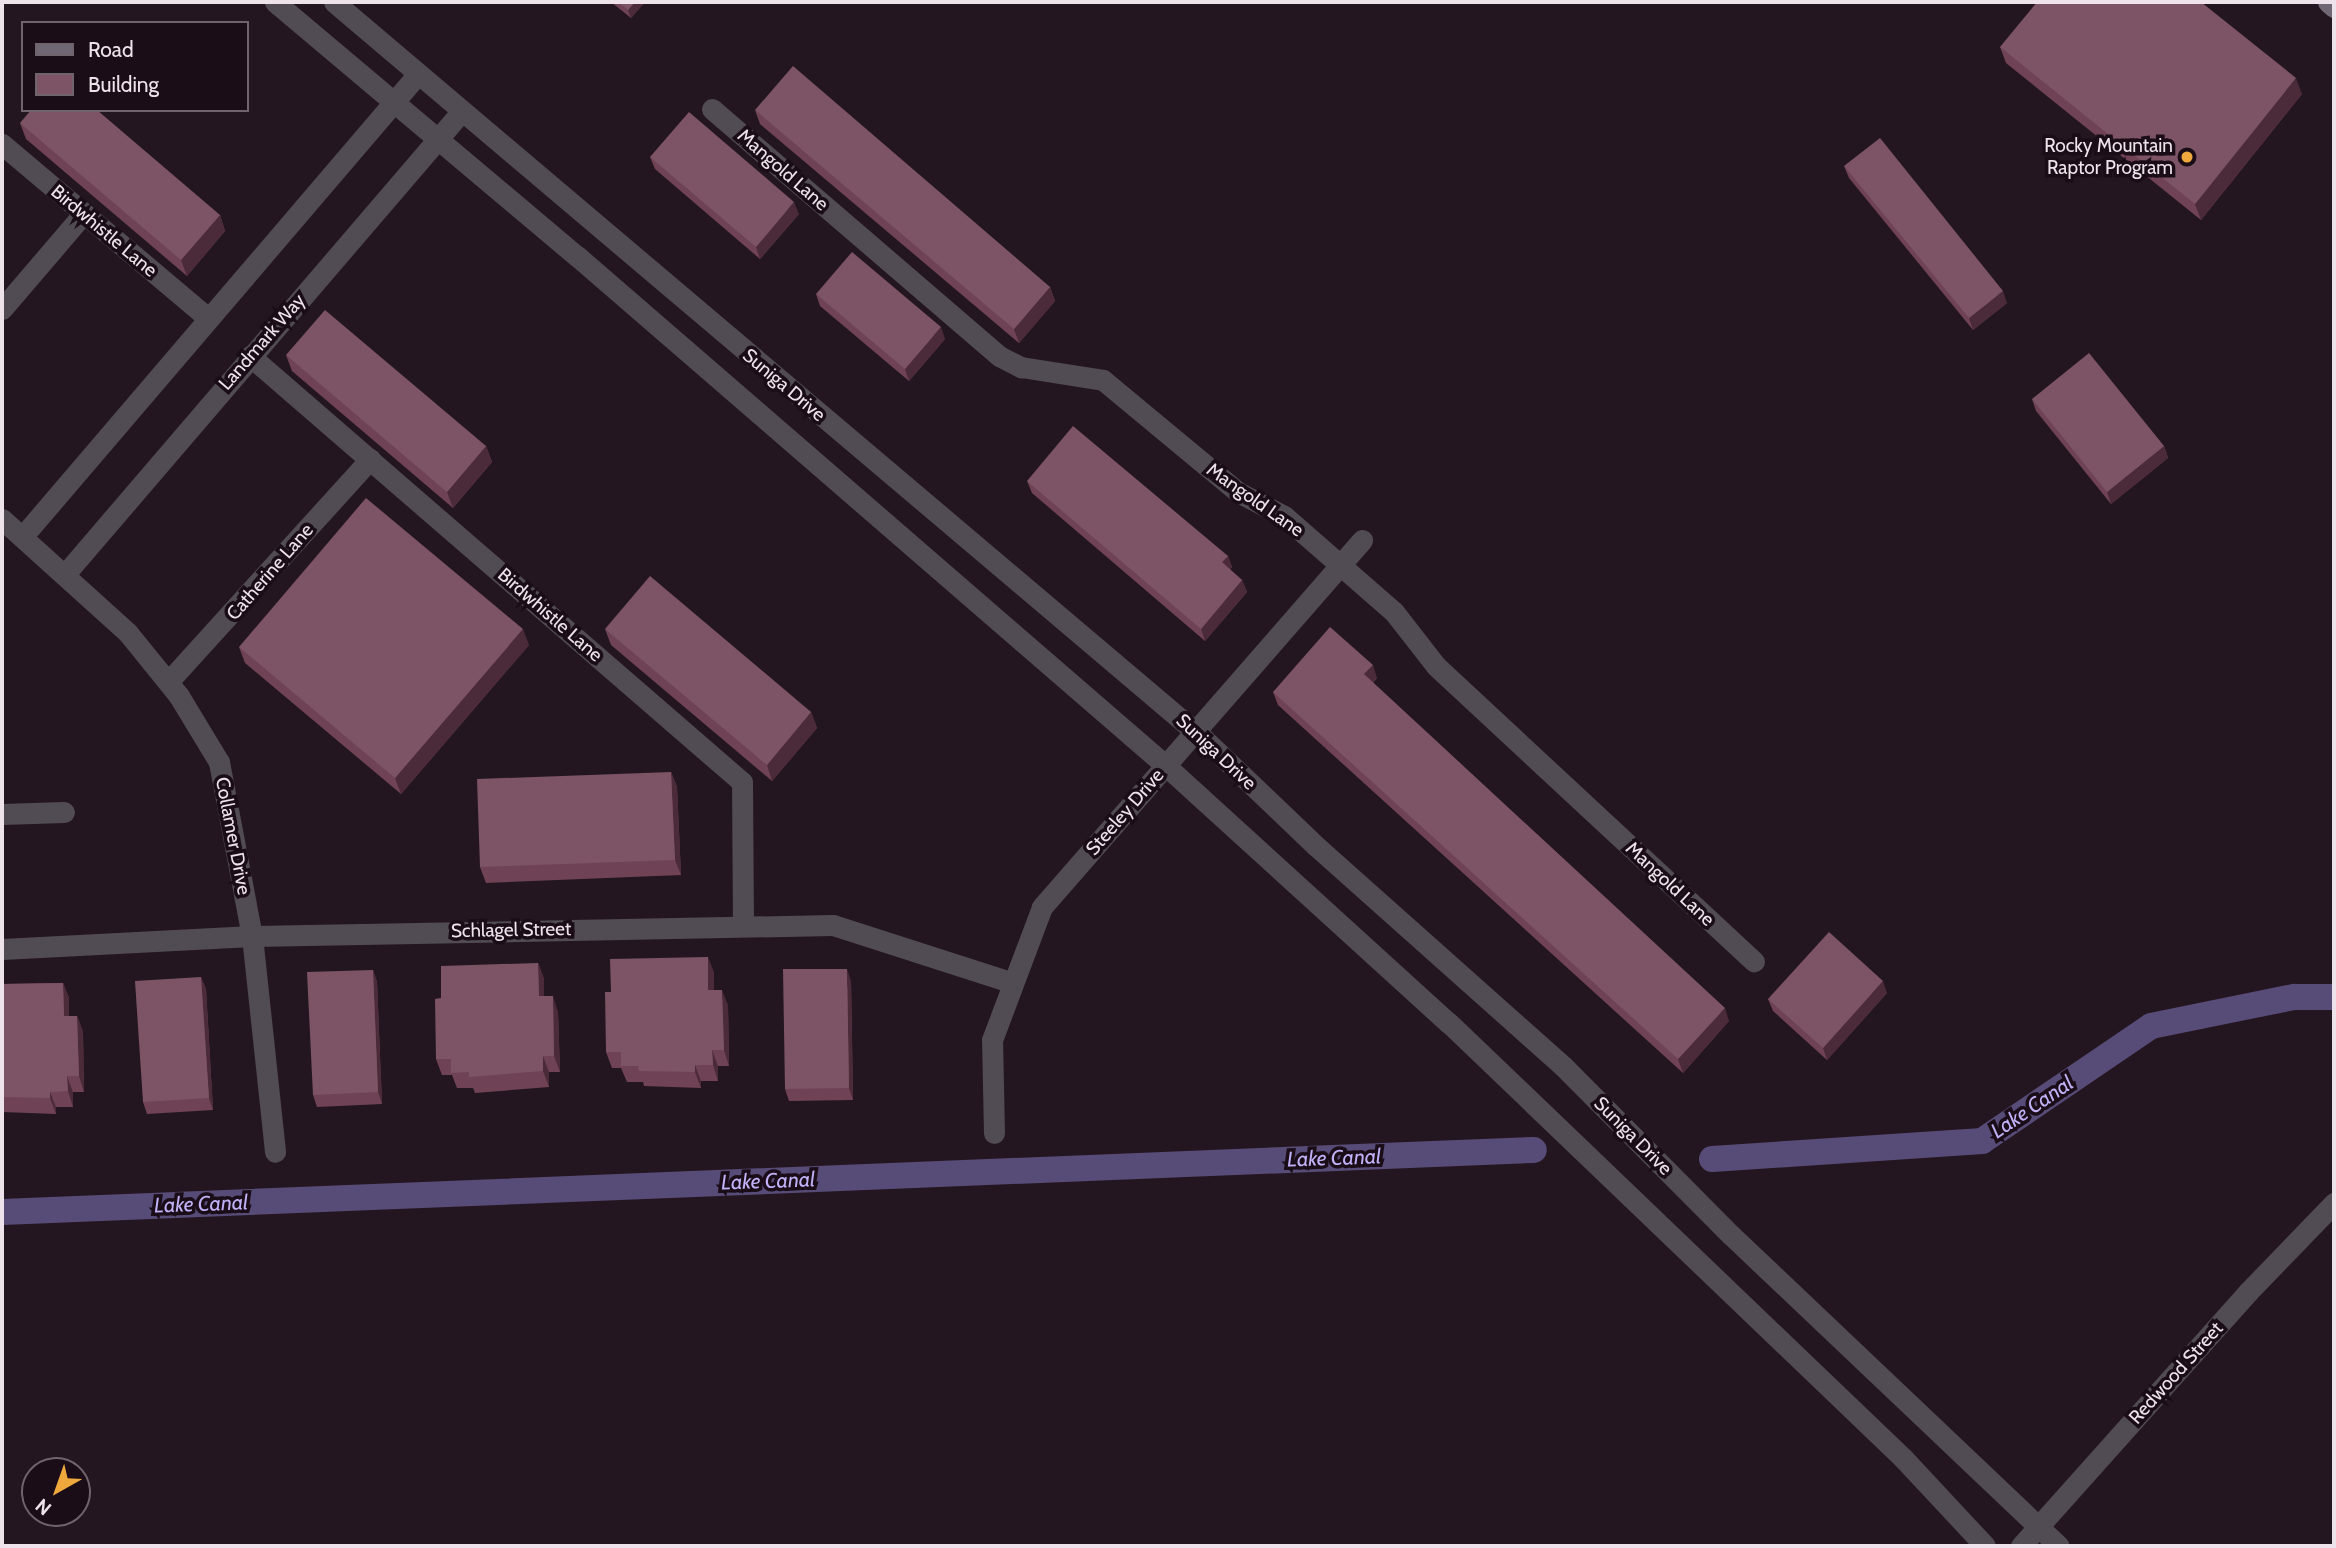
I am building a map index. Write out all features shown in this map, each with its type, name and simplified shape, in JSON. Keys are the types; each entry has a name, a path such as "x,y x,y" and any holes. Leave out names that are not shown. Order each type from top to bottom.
{"main road":[{"path":"2328,2 2334,7"}],"street":[{"name":"Suniga Drive","path":"275,2 1165,765 1459,1032 1903,1458 1984,1546"},
{"name":"Suniga Drive","path":"334,2 1195,731 1316,846 1563,1066 1731,1235 2059,1546"},
{"path":"23,536 417,75"},
{"name":"Mangold Lane","path":"712,108 999,356 1021,367 1103,380 1238,492 1284,516 1394,612 1436,666 1754,962"},
{"name":"Landmark Way","path":"65,573 461,112"},
{"name":"Birdwhistle Lane","path":"2,144 208,318"},
{"path":"2,309 83,214"},
{"name":"Birdwhistle Lane","path":"250,356 742,782 743,924"},
{"name":"Catherine Lane","path":"168,682 370,459"},
{"name":"Collamer Drive","path":"2,519 65,573 128,633 168,682 219,762 252,936 275,1152"},
{"name":"Steeley Drive","path":"994,1133 992,1041 1042,907 1362,540"},
{"path":"2,814 64,811"},
{"name":"Schlagel Street","path":"2,949 252,936 743,924 833,925 1012,982"},
{"name":"Redwood Street","path":"2021,1546 2248,1292 2334,1203"}],"building":[{"path":"618,2 635,2 628,10"},
{"name":"Rocky Mountain Raptor Program","path":"2037,2 2201,2 2296,78 2195,204 2000,47"},
{"path":"793,66 1050,287 1014,329 755,110"},
{"path":"29,112 99,112 220,215 181,260 20,123"},
{"path":"689,112 794,202 756,247 650,157"},
{"path":"1880,138 2003,291 1969,318 1844,166"},
{"path":"852,252 941,327 905,369 816,294"},
{"path":"325,310 486,446 447,492 286,355"},
{"path":"2089,353 2164,446 2107,492 2032,399"},
{"path":"1073,426 1228,556 1222,562 1242,580 1201,629 1027,481"},
{"path":"366,498 523,629 395,778 239,647"},
{"path":"650,576 811,712 767,765 605,629"},
{"path":"1330,627 1373,665 1364,674 1725,1008 1678,1059 1273,692"},
{"path":"671,772 675,860 480,867 477,779"},
{"path":"1829,932 1883,981 1823,1048 1768,999"},
{"path":"708,957 708,990 722,990 724,1050 712,1050 713,1065 695,1065 695,1072 639,1071 638,1066 621,1066 621,1052 606,1052 605,992 611,992 610,959"},
{"path":"538,963 539,996 553,996 554,1056 543,1056 543,1071 469,1077 469,1072 451,1073 451,1059 436,1059 435,999 441,998 441,966"},
{"path":"783,969 847,969 849,1088 785,1089"},
{"path":"373,970 378,1092 313,1095 307,972"},
{"path":"201,977 209,1098 143,1102 135,981"},
{"path":"63,983 64,1016 77,1016 79,1076 67,1076 68,1091 50,1092 50,1098 2,1097 2,984"}],"waterway":[{"name":"Lake Canal","path":"1712,1159 1982,1141 2151,1026 2294,997 2334,997"},
{"name":"Lake Canal","path":"2,1212 1534,1150"}],"place":[{"name":"Rocky Mountain Raptor Program","path":"2187,157"}]}
